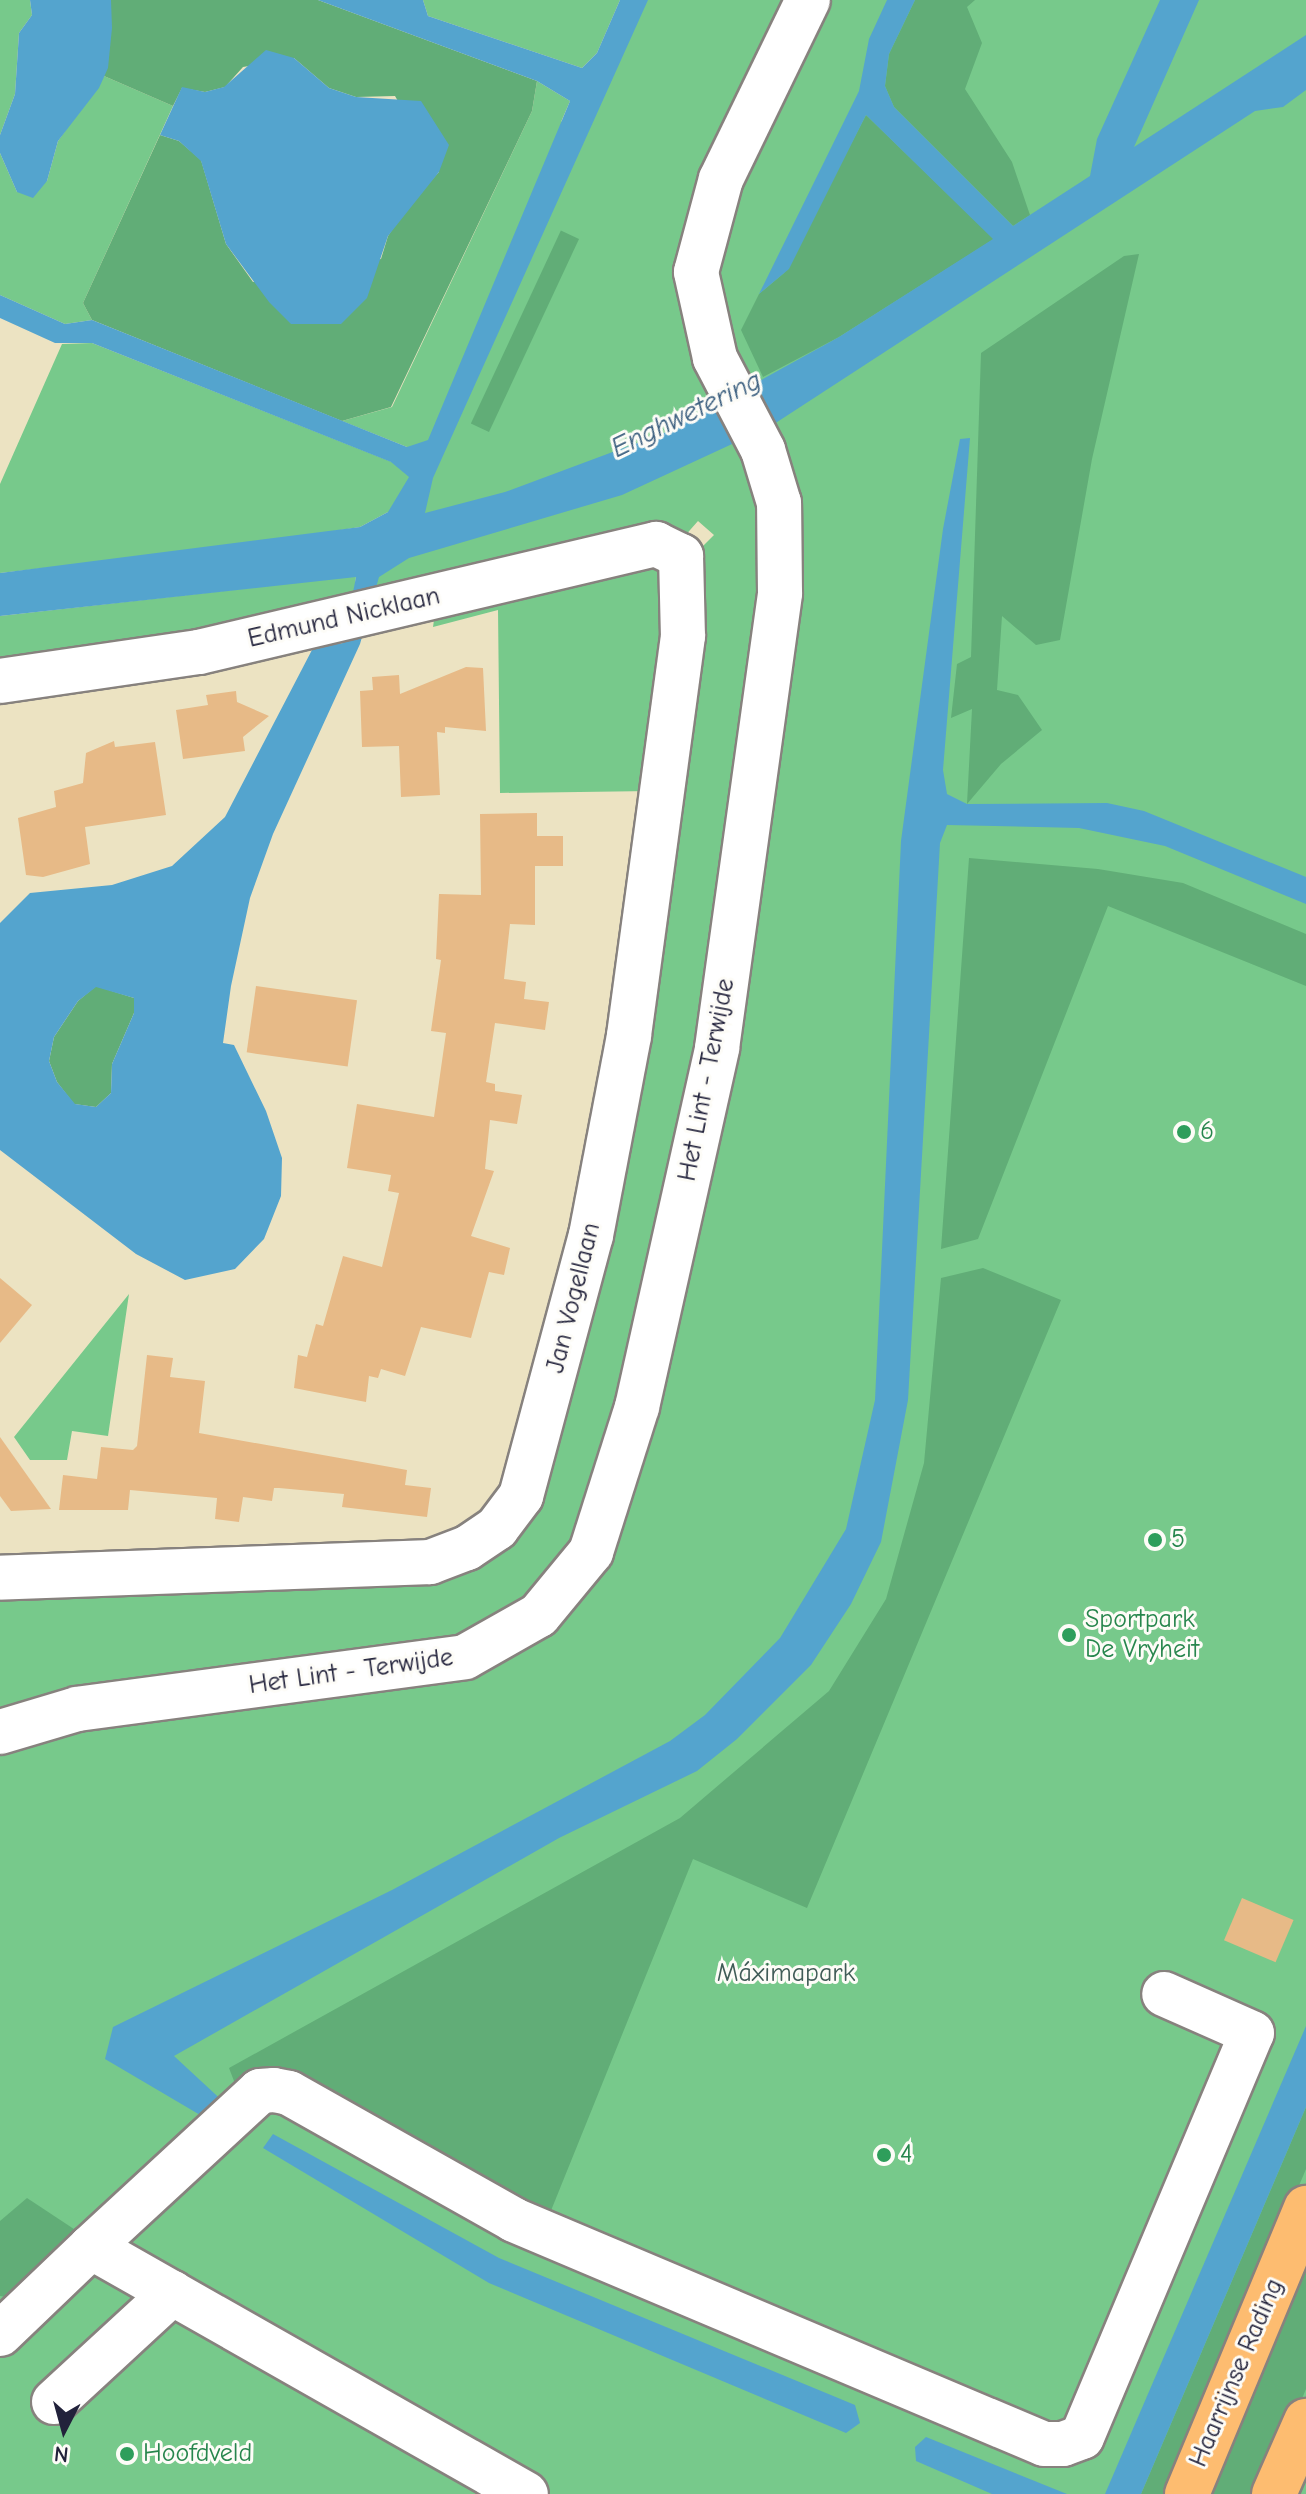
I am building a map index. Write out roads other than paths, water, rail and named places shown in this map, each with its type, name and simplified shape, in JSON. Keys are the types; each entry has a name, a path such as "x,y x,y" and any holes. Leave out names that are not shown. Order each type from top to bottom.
{"main road":[{"name":"Haarrijnse Rading","path":"1187,2494 1306,2208"},
{"path":"1274,2494 1306,2421"}],"street":[{"name":"Het Lint - Terwijde","path":"0,1732 77,1709 465,1657 539,1615 591,1552 637,1407 717,1048 780,593 779,503 763,450 715,358 696,272 721,179 808,0"},
{"name":"Edmund Nicklaan","path":"0,681 199,652 656,544 681,556"},
{"name":"Jan Vogellaan","path":"0,1578 430,1562 467,1548 497,1528 521,1496 591,1235 629,1036 683,636 681,556"},
{"path":"0,2334 260,2091 274,2090 289,2093 514,2220 1044,2444 1063,2444 1082,2437 1252,2033 1164,1994"},
{"path":"91,2247 526,2494"},
{"path":"54,2402 172,2293"}],"water":[{"path":"30,0 111,0 112,28 108,68 99,88 58,141 47,181 33,198 17,192 0,153 0,135 15,94 19,33 32,15"},
{"path":"318,0 423,0 428,16 582,68 597,53 620,0 648,0 433,478 425,513 505,492 669,431 839,337 993,239 866,115 789,269 759,294 859,91 869,39 887,0 915,0 889,54 885,86 894,107 1013,226 1090,176 1097,139 1160,0 1199,0 1134,147 1306,35 1306,90 1283,107 1255,111 771,426 622,495 409,558 379,577 360,644 273,834 250,898 231,986 223,1043 234,1045 266,1111 282,1158 281,1196 264,1239 235,1269 185,1280 136,1254 0,1150 0,923 30,893 112,885 172,866 225,817 313,648 343,643 356,577 0,616 0,573 360,527 388,512 409,477 391,462 92,343 55,343 0,318 0,295 65,324 92,320 407,447 428,440 570,101 537,81","holes":["96,987 134,998 134,1013 112,1064 111,1093 96,1107 75,1104 57,1082 49,1061 54,1037 78,1001"]},
{"path":"266,50 294,58 329,88 356,97 421,101 449,145 439,172 388,236 367,298 341,324 291,324 269,302 226,244 201,161 179,141 160,135 182,87 205,92 224,87"},
{"path":"970,438 943,770 947,794 967,804 1107,803 1144,811 1306,877 1306,904 1165,846 1079,828 947,825 940,843 908,1400 881,1542 851,1604 811,1665 737,1739 697,1771 559,1838 174,2056 228,2106 212,2122 105,2059 113,2027 392,1890 670,1741 705,1715 780,1638 846,1529 875,1400 901,841 943,529 960,439"},
{"path":"1306,2026 1306,2107 1141,2494 1105,2494"},
{"path":"273,2134 499,2258 855,2405 860,2423 846,2433 489,2283 263,2148"},
{"path":"926,2437 1067,2494 992,2494 916,2461 915,2447"}],"place":[{"name":"6","path":"1184,1132"},
{"name":"5","path":"1155,1540"},
{"name":"Sportpark De Vryheit","path":"1069,1635"},
{"name":"4","path":"884,2155"},
{"name":"Hoofdveld","path":"127,2454"}],"water label":[{"name":"Enghwetering","path":"686,414"}],"park label":[{"name":"Máximapark","path":"786,1974"}]}
